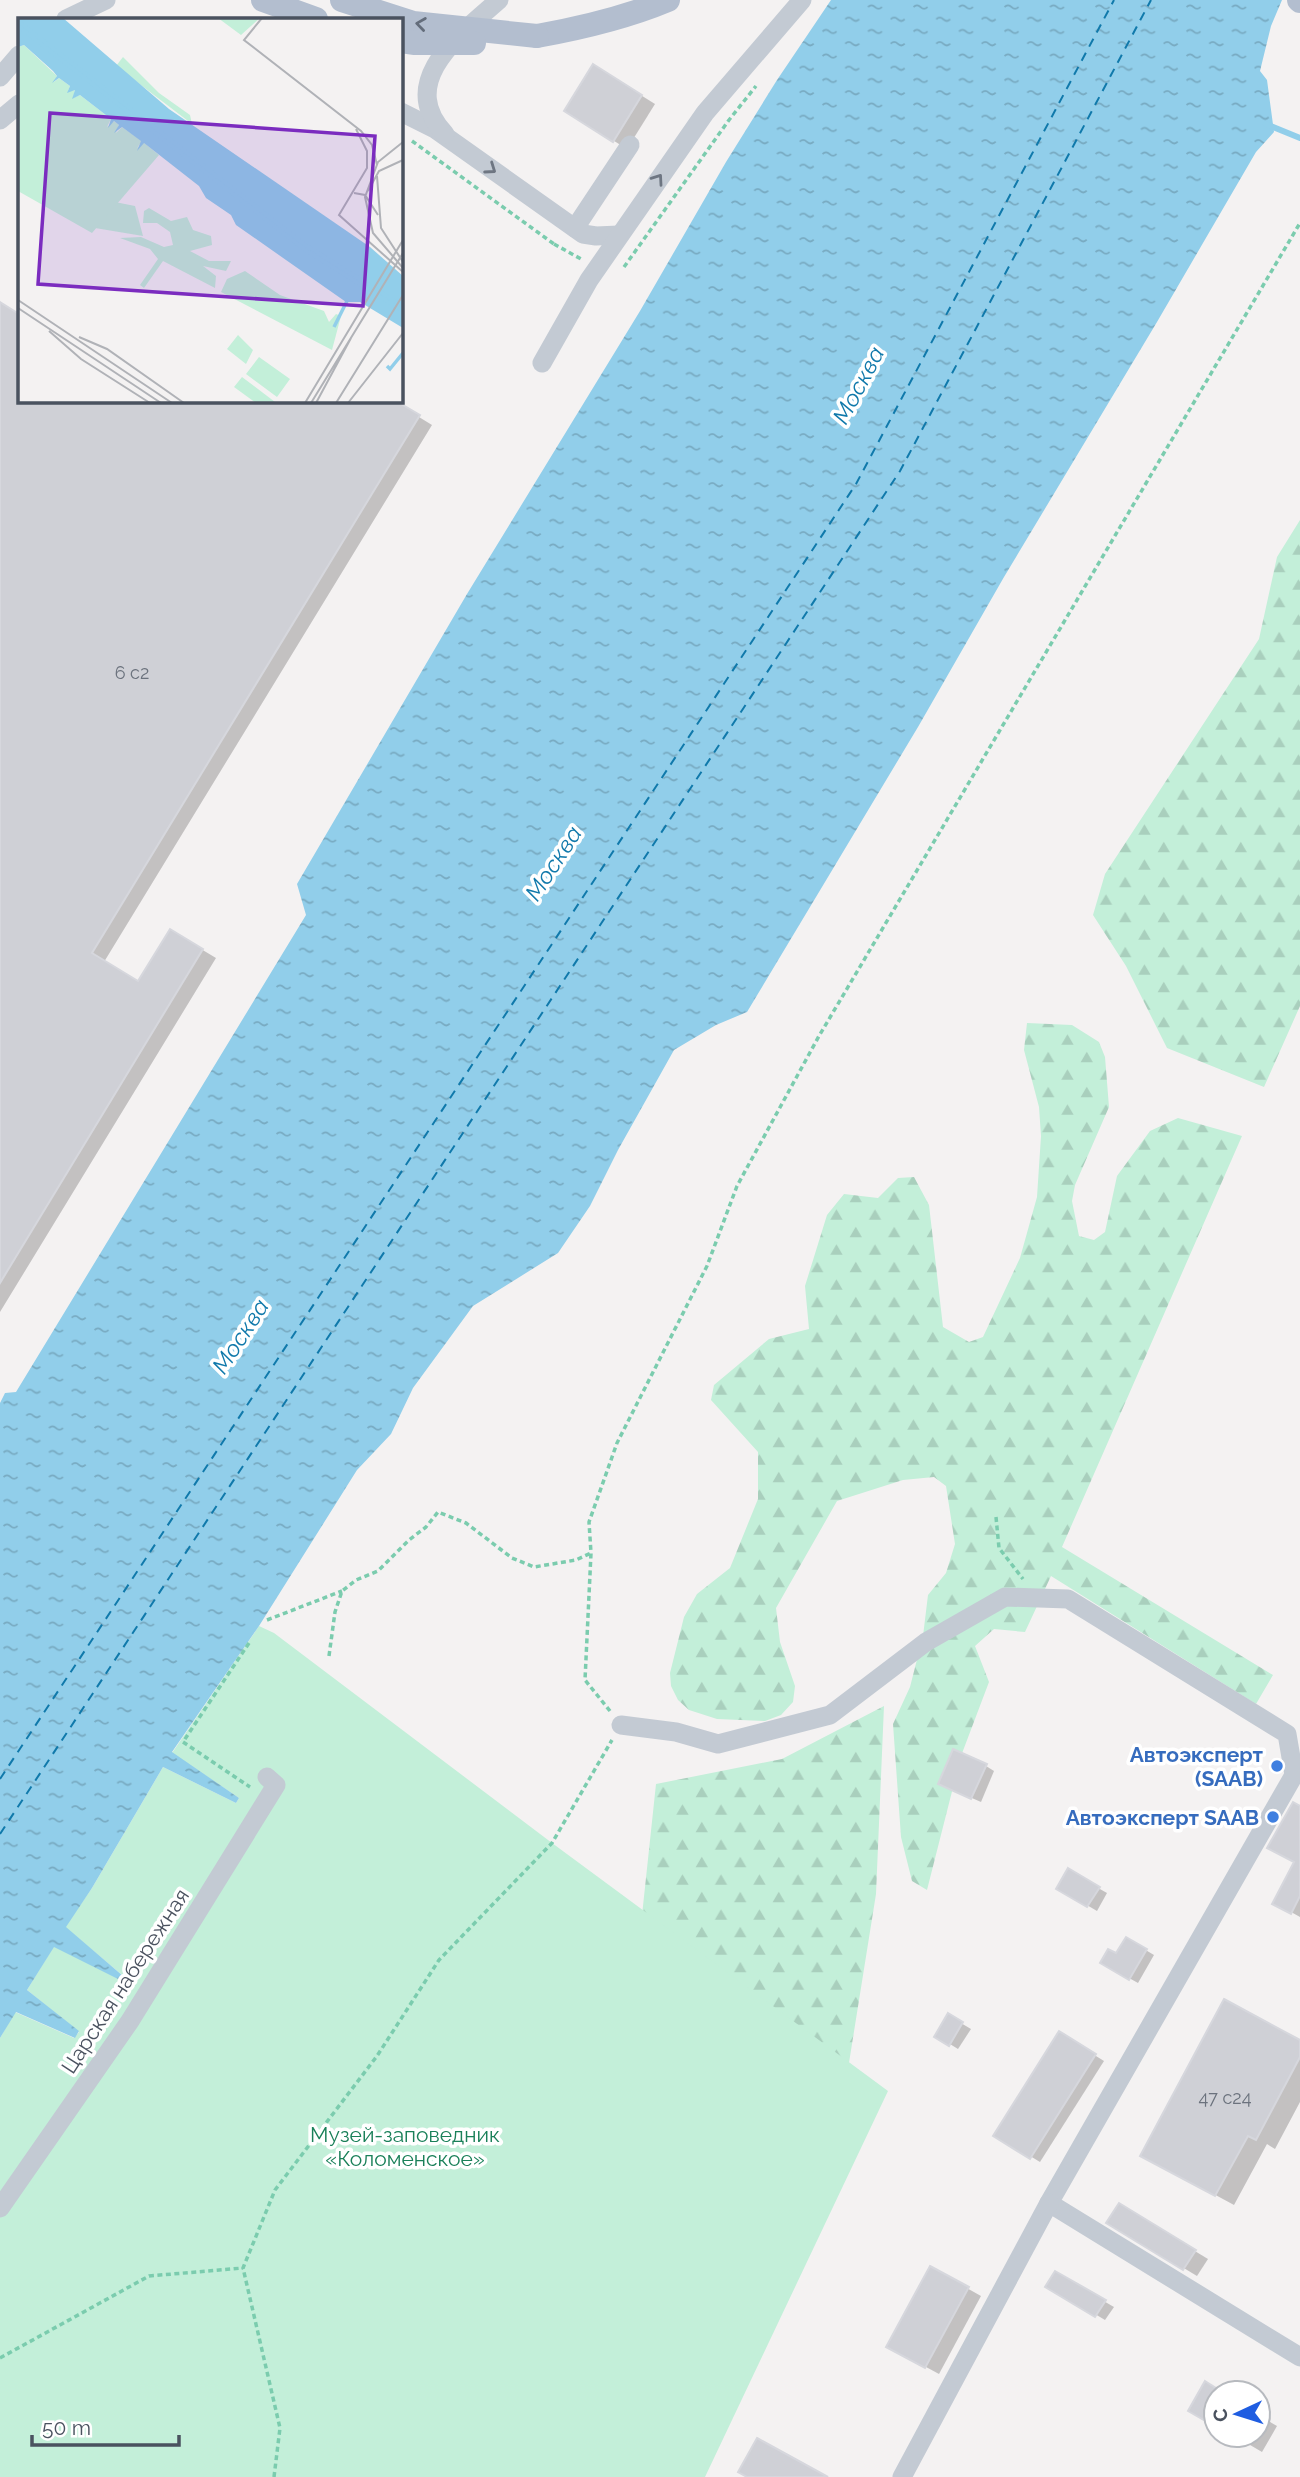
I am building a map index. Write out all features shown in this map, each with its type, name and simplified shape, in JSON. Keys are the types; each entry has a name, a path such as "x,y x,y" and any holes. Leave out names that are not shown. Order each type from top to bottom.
{"main road":[{"path":"263,0 313,18"},
{"path":"342,0 398,18"},
{"path":"402,41 469,43 537,36 587,27 639,12 668,0"},
{"path":"402,19 413,23 537,36"}],"street":[{"path":"68,18 106,0"},
{"path":"387,0 389,18"},
{"path":"450,140 438,127 432,114 428,97 429,81 436,63 451,43 499,0"},
{"path":"542,363 589,279 705,113 802,0"},
{"path":"0,77 18,56"},
{"path":"0,120 18,105"},
{"path":"402,112 435,129 583,234 619,235"},
{"path":"575,228 629,145"},
{"path":"621,1725 676,1732 719,1744 830,1715 926,1642 1005,1597 1069,1600 1287,1734 1294,1775 1049,2203 902,2477"},
{"name":"Царская набережная","path":"0,2208 130,2021 276,1785 262,1784"},
{"path":"1049,2203 1300,2357"}],"path":[{"path":"617,277 729,120"},
{"path":"274,2477 280,2428 243,2268 275,2190 377,2056 439,1960 552,1843 621,1725 585,1680 591,1552 589,1522 617,1443 707,1266 737,1186 818,1037 1300,223"},
{"path":"267,1620 342,1591 356,1580 378,1572 409,1540 426,1527 438,1511 466,1523 512,1558 534,1567 576,1560 591,1552"},
{"path":"996,1517 999,1548 1037,1598"},
{"path":"329,1657 335,1612 342,1591"},
{"path":"249,1643 183,1742 262,1784"},
{"path":"0,2358 149,2276 243,2268"}],"green space":[{"path":"1300,520 1300,1006 1264,1087 1167,1048 1126,966 1093,915 1105,874 1259,639 1277,557"},
{"path":"1027,1023 1072,1025 1099,1042 1105,1057 1109,1107 1075,1185 1072,1201 1079,1236 1094,1240 1105,1232 1117,1176 1150,1131 1178,1118 1242,1136 1062,1547 1273,1675 1256,1704 1051,1576 1025,1632 994,1629 975,1646 989,1682 961,1756 927,1890 912,1881 901,1837 893,1724 910,1687 923,1636 928,1595 946,1573 955,1544 946,1486 934,1477 903,1480 837,1501 776,1608 780,1642 795,1686 793,1702 781,1715 765,1721 717,1719 689,1710 678,1700 671,1686 670,1673 684,1617 697,1594 730,1568 758,1499 758,1452 711,1400 714,1385 769,1339 809,1329 805,1286 827,1215 844,1194 878,1198 898,1178 914,1177 929,1205 943,1327 969,1342 983,1337 1020,1258 1037,1197 1041,1136 1039,1107 1024,1050"},
{"name":"Музей-заповедник «Коломенское»","path":"259,1626 274,1633 552,1843 888,2091 705,2477 0,2477 0,2038 15,2012 74,2038 79,2032 27,1990 54,1946 120,1979 122,1975 65,1927 92,1888 163,1767 236,1803 239,1798 172,1753"},
{"path":"884,1706 876,1894 840,2119 640,1934 656,1784 782,1759"}],"water":[{"name":"Москва","path":"831,0 1282,0 1271,26 1260,71 1267,80 1274,132 1256,152 747,1012 716,1025 674,1050 590,1206 558,1253 473,1306 413,1388 391,1434 357,1470 259,1626 172,1752 239,1798 236,1803 163,1767 66,1927 123,1976 120,1980 54,1947 27,1990 79,2031 75,2038 16,2012 0,2038 0,1403 5,1393 16,1392 306,915 297,884 467,594 640,311 726,162"}],"building":[{"path":"593,64 642,95 613,142 564,111"},
{"path":"0,302 18,313 18,402 398,402 420,415 92,953 138,981 170,929 203,949 0,1283"},
{"path":"953,1749 987,1764 971,1799 938,1784"},
{"path":"1293,1802 1300,1806 1300,1896 1291,1914 1272,1904 1294,1862 1267,1848"},
{"path":"1068,1868 1100,1887 1087,1907 1056,1889"},
{"path":"1126,1937 1147,1949 1129,1980 1100,1963 1108,1949 1116,1953"},
{"path":"1224,1999 1300,2040 1300,2057 1256,2140 1248,2136 1215,2196 1140,2156"},
{"path":"948,2013 963,2022 949,2046 934,2037"},
{"path":"1059,2031 1096,2054 1030,2159 993,2136"},
{"path":"1119,2203 1196,2250 1183,2270 1106,2223"},
{"path":"930,2266 969,2287 925,2368 886,2347"},
{"path":"1055,2271 1106,2300 1095,2317 1045,2287"},
{"path":"1202,2386 1202,2419 1188,2411"},
{"path":"757,2438 828,2477 747,2477 738,2472"}],"waterway":[{"path":"1266,124 1300,138"}],"ferry route":[{"path":"0,1779 856,484 1114,0"},
{"path":"0,1834 900,471 1151,0"}],"place":[{"name":"Автоэксперт (SAAB)","path":"1277,1766"},
{"name":"Автоэксперт SAAB","path":"1273,1817"}]}
